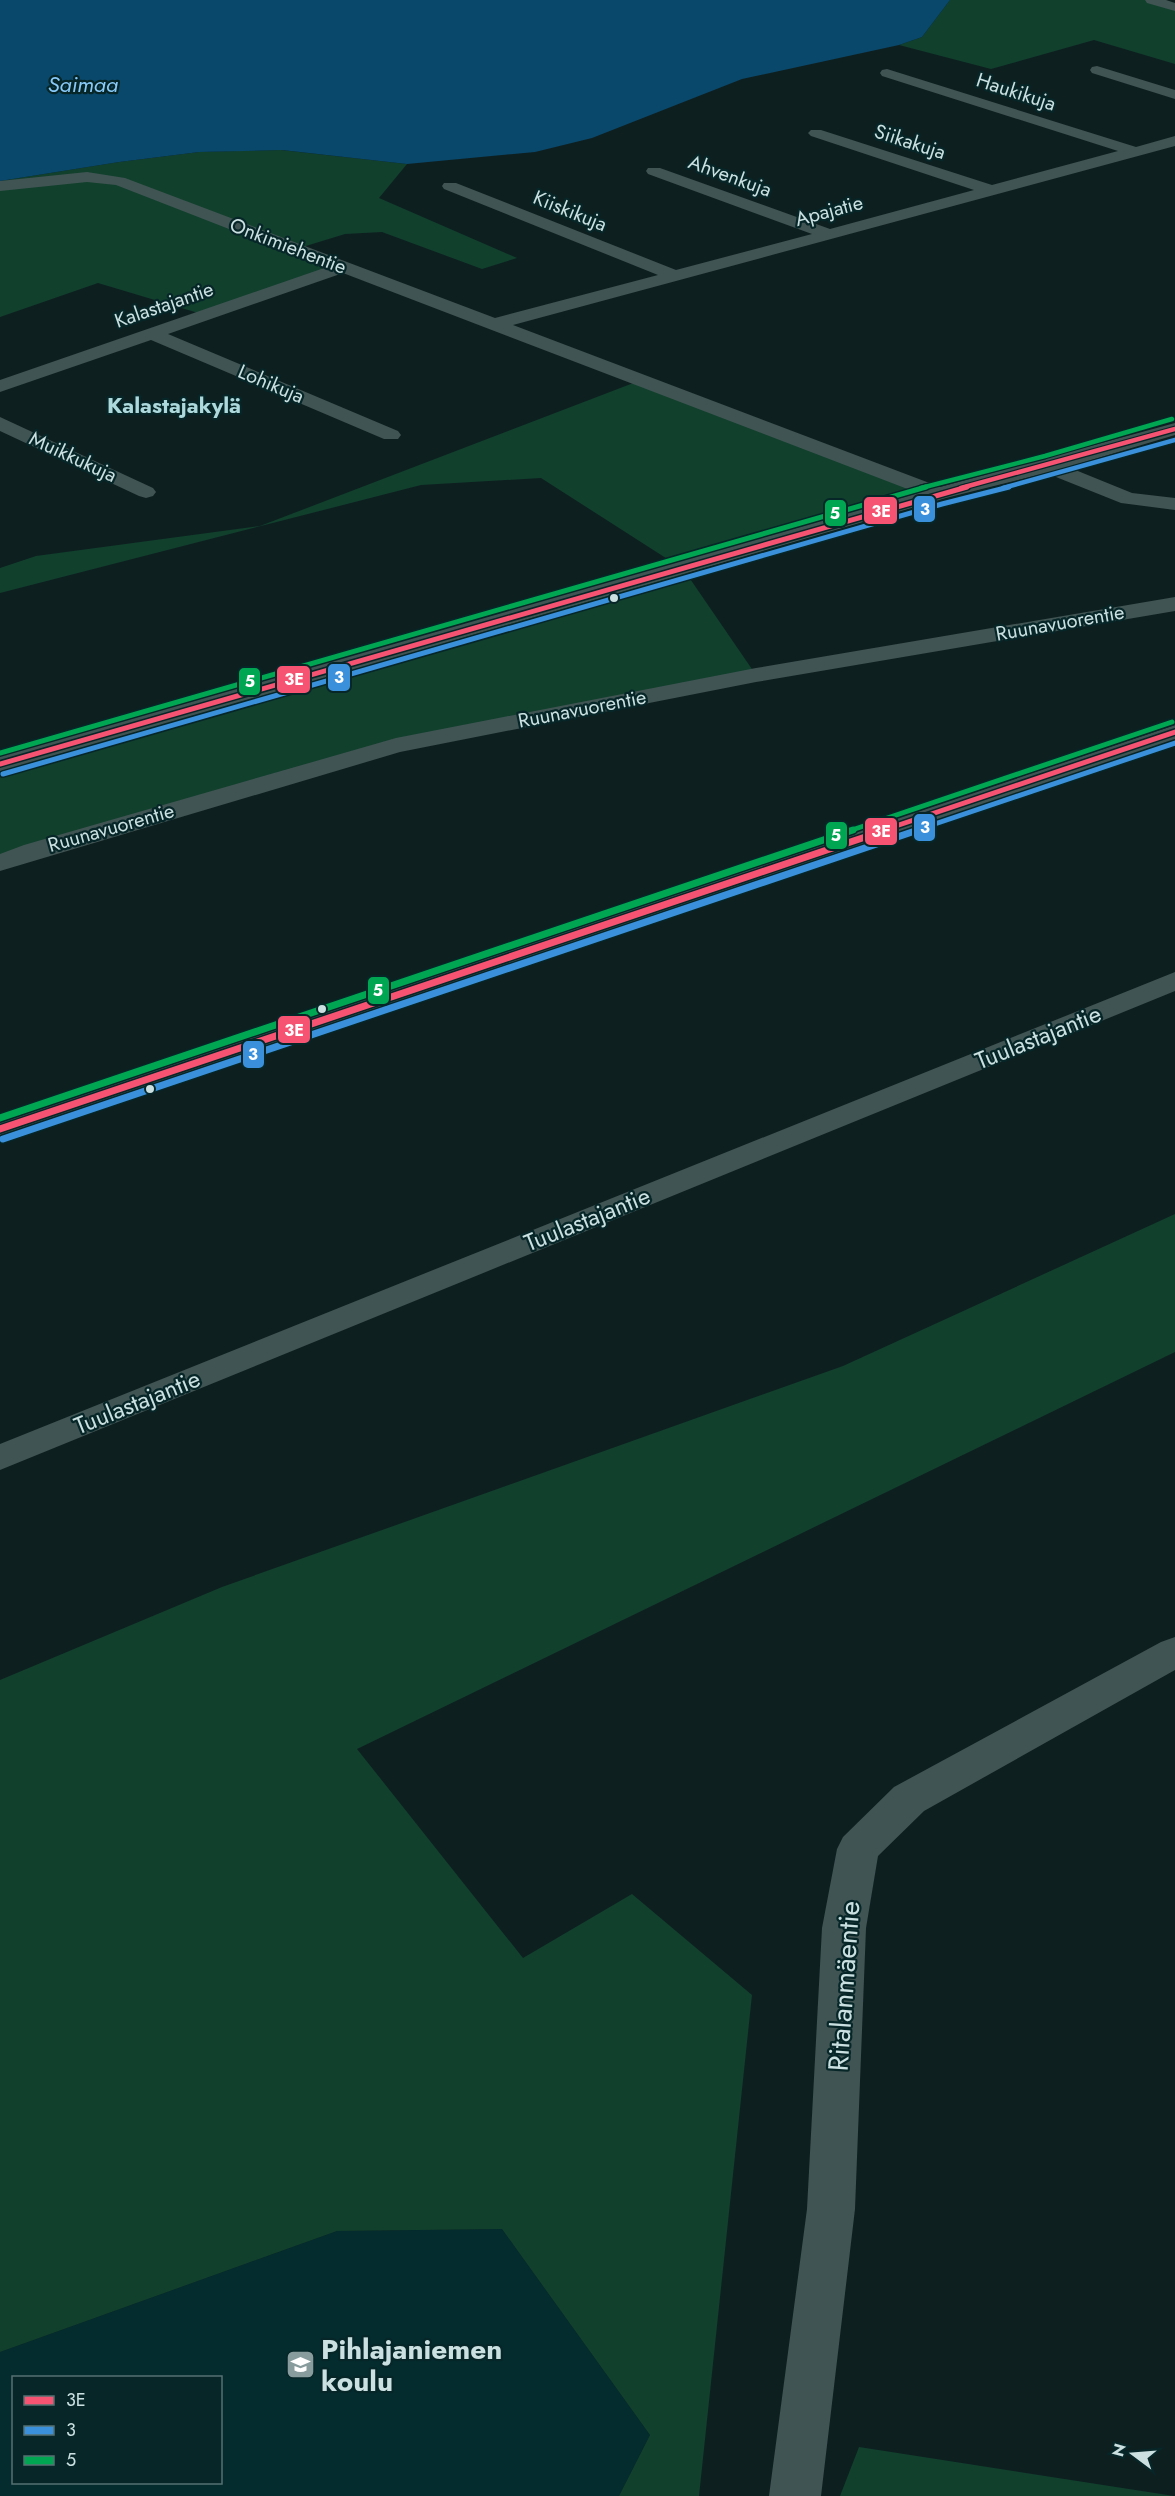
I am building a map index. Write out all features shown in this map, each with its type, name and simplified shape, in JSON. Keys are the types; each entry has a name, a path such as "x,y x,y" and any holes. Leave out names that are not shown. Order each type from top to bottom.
{"street":[{"path":"1152,0 1175,7"},
{"path":"1097,70 1175,95"},
{"name":"Haukikuja","path":"887,73 1133,151"},
{"name":"Siikakuja","path":"816,133 990,190"},
{"name":"Apajatie","path":"495,324 826,233 1175,141"},
{"name":"Ahvenkuja","path":"654,171 826,233"},
{"name":"Onkimiehentie","path":"0,186 87,177 119,181 939,494"},
{"name":"Kiiskikuja","path":"450,186 674,275"},
{"name":"Kalastajantie","path":"0,386 343,267"},
{"name":"Lohikuja","path":"150,333 391,435"},
{"name":"Muikkukuja","path":"0,423 146,492"},
{"path":"0,764 939,494 1048,466 1175,429"},
{"path":"1048,466 1128,499 1175,504"},
{"name":"Ruunavuorentie","path":"0,863 33,850 396,745 756,675 1175,603"},
{"path":"0,1129 1175,732"},
{"name":"Tuulastajantie","path":"3,1452 1175,981"},
{"name":"Ritalanmäentie","path":"795,2496 831,2209 844,1928 858,1850 909,1799 1175,1652"}],"shaded area":[{"name":"Pihlajaniemen koulu","path":"502,2229 650,2435 619,2496 0,2496 0,2352 337,2231"}],"green space":[{"path":"950,0 1152,0 1175,7 1175,64 1094,40 991,69 899,45 922,37"},
{"path":"281,150 407,164 379,198 517,258 482,269 382,232 345,234 296,249 343,267 205,315 98,283 0,317 0,181 199,152"},
{"path":"636,382 939,494 684,570 756,675 396,745 0,863 0,764 683,569 541,478 421,485 0,593 0,568 36,556 260,526"},
{"path":"1175,1214 1175,1352 357,1749 523,1958 632,1894 752,1995 699,2496 619,2496 650,2435 502,2229 337,2231 0,2352 0,1680 222,1587 843,1366"},
{"path":"859,2447 1174,2496 840,2496"}],"water":[{"name":"Saimaa","path":"0,0 950,0 922,37 899,45 742,79 592,138 535,152 407,164 282,150 199,152 0,181"}],"transit line":[{"name":"5","path":"0,753 936,484 1045,456 1172,419"},
{"name":"3E","path":"0,764 939,494 1048,466 1175,429"},
{"name":"3","path":"3,774 942,504 1051,476 1175,440"},
{"name":"5","path":"0,1118 1172,722"},
{"name":"3E","path":"0,1129 1175,732"},
{"name":"3","path":"3,1139 1175,743"}],"place":[{"name":"Pihlajaniemen koulu","path":"300,2365"}],"district":[{"name":"Kalastajakylä","path":"174,405"}]}
